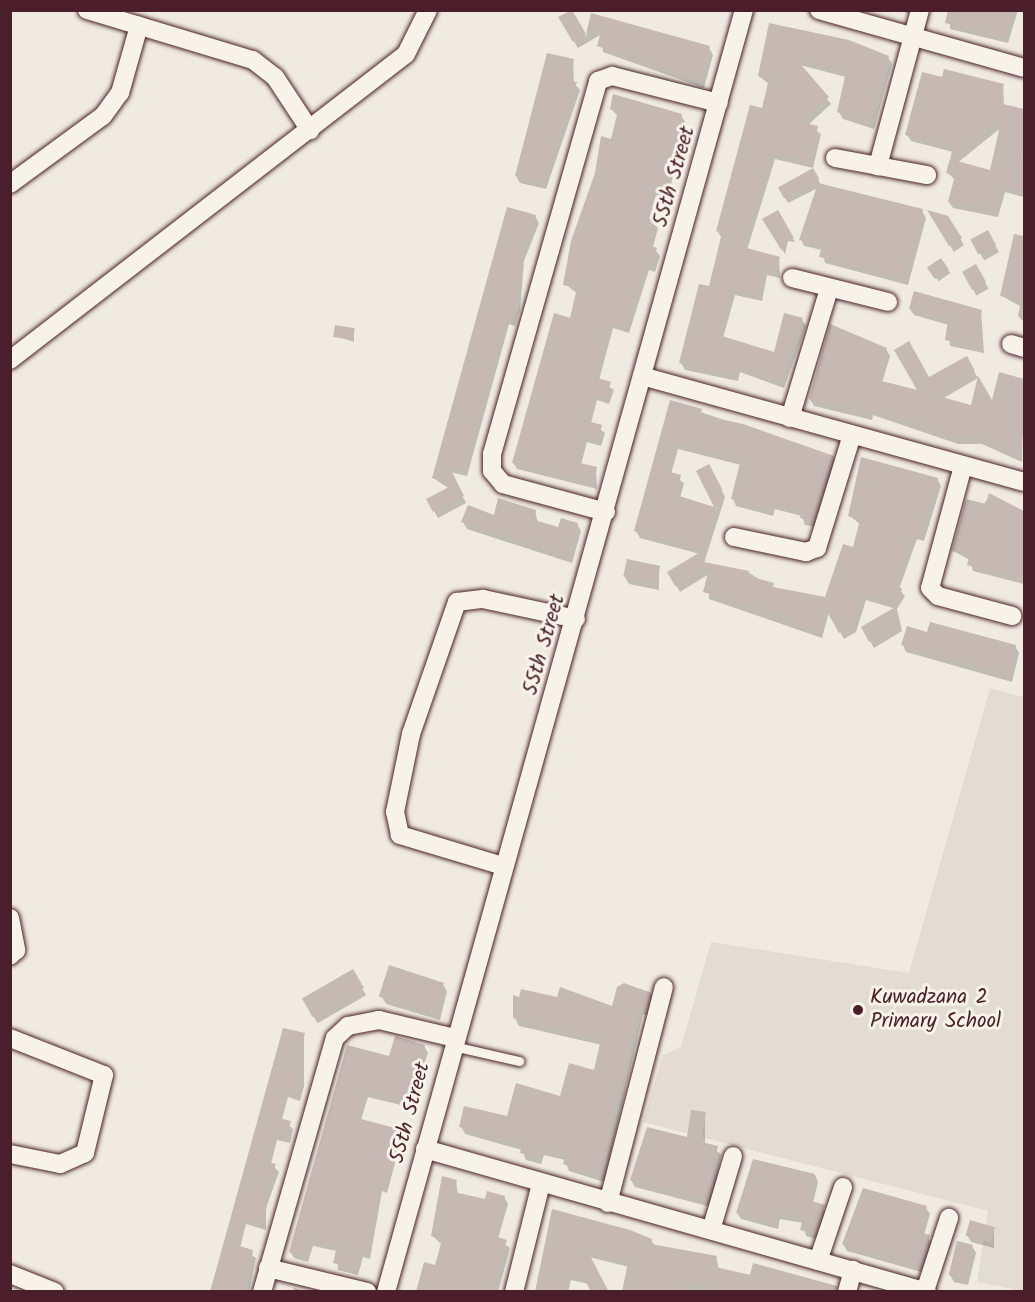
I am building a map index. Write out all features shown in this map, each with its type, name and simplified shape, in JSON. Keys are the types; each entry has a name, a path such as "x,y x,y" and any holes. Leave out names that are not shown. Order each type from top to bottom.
{"street":[{"path":"87,10 266,67 309,130"},
{"path":"10,360 406,54 428,10"},
{"name":"55th Street","path":"386,1292 503,867 606,512 744,10"},
{"path":"819,10 913,38 1023,62"},
{"path":"878,166 920,10"},
{"path":"10,184 103,116 120,93 139,26"},
{"path":"606,512 503,484 492,471 492,454 598,81 612,76 719,103"},
{"path":"835,158 927,175"},
{"path":"792,278 888,302"},
{"path":"790,418 830,289"},
{"path":"642,376 1024,482"},
{"path":"734,537 806,552 817,548 852,435"},
{"path":"963,466 930,588 938,596 1012,616"},
{"path":"503,867 417,844 400,835 395,812 411,734 457,602 483,598 576,619"},
{"path":"10,918 16,950 10,956"},
{"path":"608,1203 664,987"},
{"path":"262,1292 335,1038 348,1026 379,1020 454,1042"},
{"path":"10,1038 104,1075 85,1153 60,1164 10,1154"},
{"path":"425,1149 608,1203 926,1291 949,1218"},
{"path":"711,1230 733,1156"},
{"path":"513,1292 541,1184"},
{"path":"818,1261 843,1187"},
{"path":"268,1268 367,1292"},
{"path":"847,1292 853,1270"},
{"path":"10,1274 55,1292"}],"lane":[{"path":"454,1042 519,1061"}],"shaded area":[{"name":"Kuwadzana 2 Primary School","path":"990,688 1024,697 1024,1291 977,1282 988,1211 643,1122 663,1055 681,1047 711,942 909,973"}],"building":[{"path":"572,10 586,34 591,13 710,46 701,82 597,46 603,24 573,42 558,17"},
{"path":"948,10 1012,10 1005,38 945,23"},
{"path":"769,23 849,40 889,56 870,123 837,112 846,72 796,59 829,97 800,122 818,126 810,162 772,153 743,247 780,257 776,272 764,269 758,295 731,289 719,335 774,352 784,313 803,318 780,382 737,366 734,375 679,363 699,284 709,286 722,233 716,231 750,105 762,108 769,79 758,76"},
{"path":"547,53 574,59 570,81 577,82 542,183 515,176"},
{"path":"944,69 1004,84 999,103 1024,109 1022,191 1001,186 995,211 948,202 955,175 946,173 953,147 905,135 922,72 942,77","holes":["1002,117 990,170 950,159"]},
{"path":"613,94 682,114 665,192 652,189 644,217 655,220 648,245 657,248 652,266 646,264 625,327 609,323 595,377 611,382 606,398 594,394 587,421 602,425 598,440 583,436 576,462 597,467 594,483 512,463 554,313 570,318 577,288 563,285 571,241 595,173 601,136 611,139 618,111 610,109"},
{"path":"813,168 819,179 784,199 778,187"},
{"path":"818,183 923,209 905,279 819,257 822,245 799,240"},
{"path":"507,207 536,215 519,257 524,258 517,302 512,320 506,318 463,470 449,466 464,496 433,512 426,499 453,485 432,478"},
{"path":"778,210 794,238 786,237 782,251 762,219"},
{"path":"927,210 948,216 962,238 949,246"},
{"path":"988,230 996,245 978,254 970,239"},
{"path":"1014,234 1024,236 1024,302 1000,296"},
{"path":"941,258 949,270 935,279 927,268"},
{"path":"976,264 986,282 972,290 962,272"},
{"path":"914,291 982,310 977,332 983,333 981,347 945,340 948,320 909,309"},
{"path":"830,324 887,348 878,380 917,390 894,350 909,341 929,377 967,356 975,371 934,395 971,405 978,376 992,400 999,372 1024,379 1024,430 1018,456 977,438 953,437 897,417 809,399"},
{"path":"335,325 355,328 353,340 333,337"},
{"path":"670,400 702,409 700,415 743,424 834,456 813,521 800,518 801,510 772,503 770,510 731,499 741,459 674,443 666,471 681,475 676,495 714,507 696,471 709,464 722,489 702,550 634,531"},
{"path":"861,457 938,478 921,535 914,533 904,554 895,586 902,588 898,604 862,594 853,625 839,633 825,608 819,632 793,625 794,619 703,592 710,565 675,586 667,572 702,551 699,561 749,571 748,576 774,583 773,587 825,597 843,544 853,547 860,520 848,516"},
{"path":"989,493 1024,511 1024,579 967,565 970,554 952,551 966,499 986,504"},
{"path":"498,498 536,510 534,520 558,527 561,518 578,523 569,557 461,522 468,505 494,515"},
{"path":"627,559 660,566 657,584 623,577"},
{"path":"897,606 893,622 900,624 869,642 861,627"},
{"path":"930,622 1016,645 1009,676 901,645 907,626 927,632"},
{"path":"389,965 444,983 434,1014 379,996"},
{"path":"353,969 364,988 313,1018 302,998"},
{"path":"624,983 651,993 647,1009 639,1007 600,1175 563,1164 566,1153 540,1148 537,1157 520,1153 522,1143 459,1127 464,1106 507,1116 516,1083 560,1096 569,1063 594,1070 601,1039 513,1018 513,995 519,997 521,989 557,997 560,987 612,1006 617,987"},
{"path":"283,1028 305,1033 300,1056 304,1057 296,1095 285,1091 278,1118 291,1121 286,1137 274,1134 266,1162 276,1164 262,1205 267,1206 262,1224 243,1219 236,1245 253,1250 250,1271 244,1292 210,1292"},
{"path":"395,1036 425,1045 406,1101 364,1091 357,1118 399,1129 391,1168 384,1187 379,1186 366,1253 360,1251 355,1269 333,1263 337,1246 310,1240 305,1256 289,1252 347,1045 389,1056"},
{"path":"691,1110 706,1112 701,1142 718,1146 708,1201 630,1180 647,1127 687,1137"},
{"path":"753,1159 815,1174 808,1200 825,1205 815,1234 800,1230 803,1218 776,1213 774,1223 736,1213"},
{"path":"442,1176 457,1180 454,1192 485,1199 487,1191 505,1196 494,1236 507,1240 490,1292 416,1292 424,1262 435,1265 442,1240 431,1236"},
{"path":"863,1188 927,1206 920,1233 930,1235 921,1267 842,1244"},
{"path":"552,1209 630,1230 652,1239 651,1244 717,1256 715,1267 750,1275 753,1263 837,1286 836,1292 725,1292 686,1280 683,1292 622,1292 628,1262 588,1252 609,1292 591,1292 584,1278 568,1274 562,1292 551,1292 536,1287"},
{"path":"970,1220 995,1227 991,1243 966,1235"},
{"path":"957,1241 973,1245 964,1279 949,1275"}],"place":[{"name":"Kuwadzana 2 Primary School","path":"858,1010"}]}
